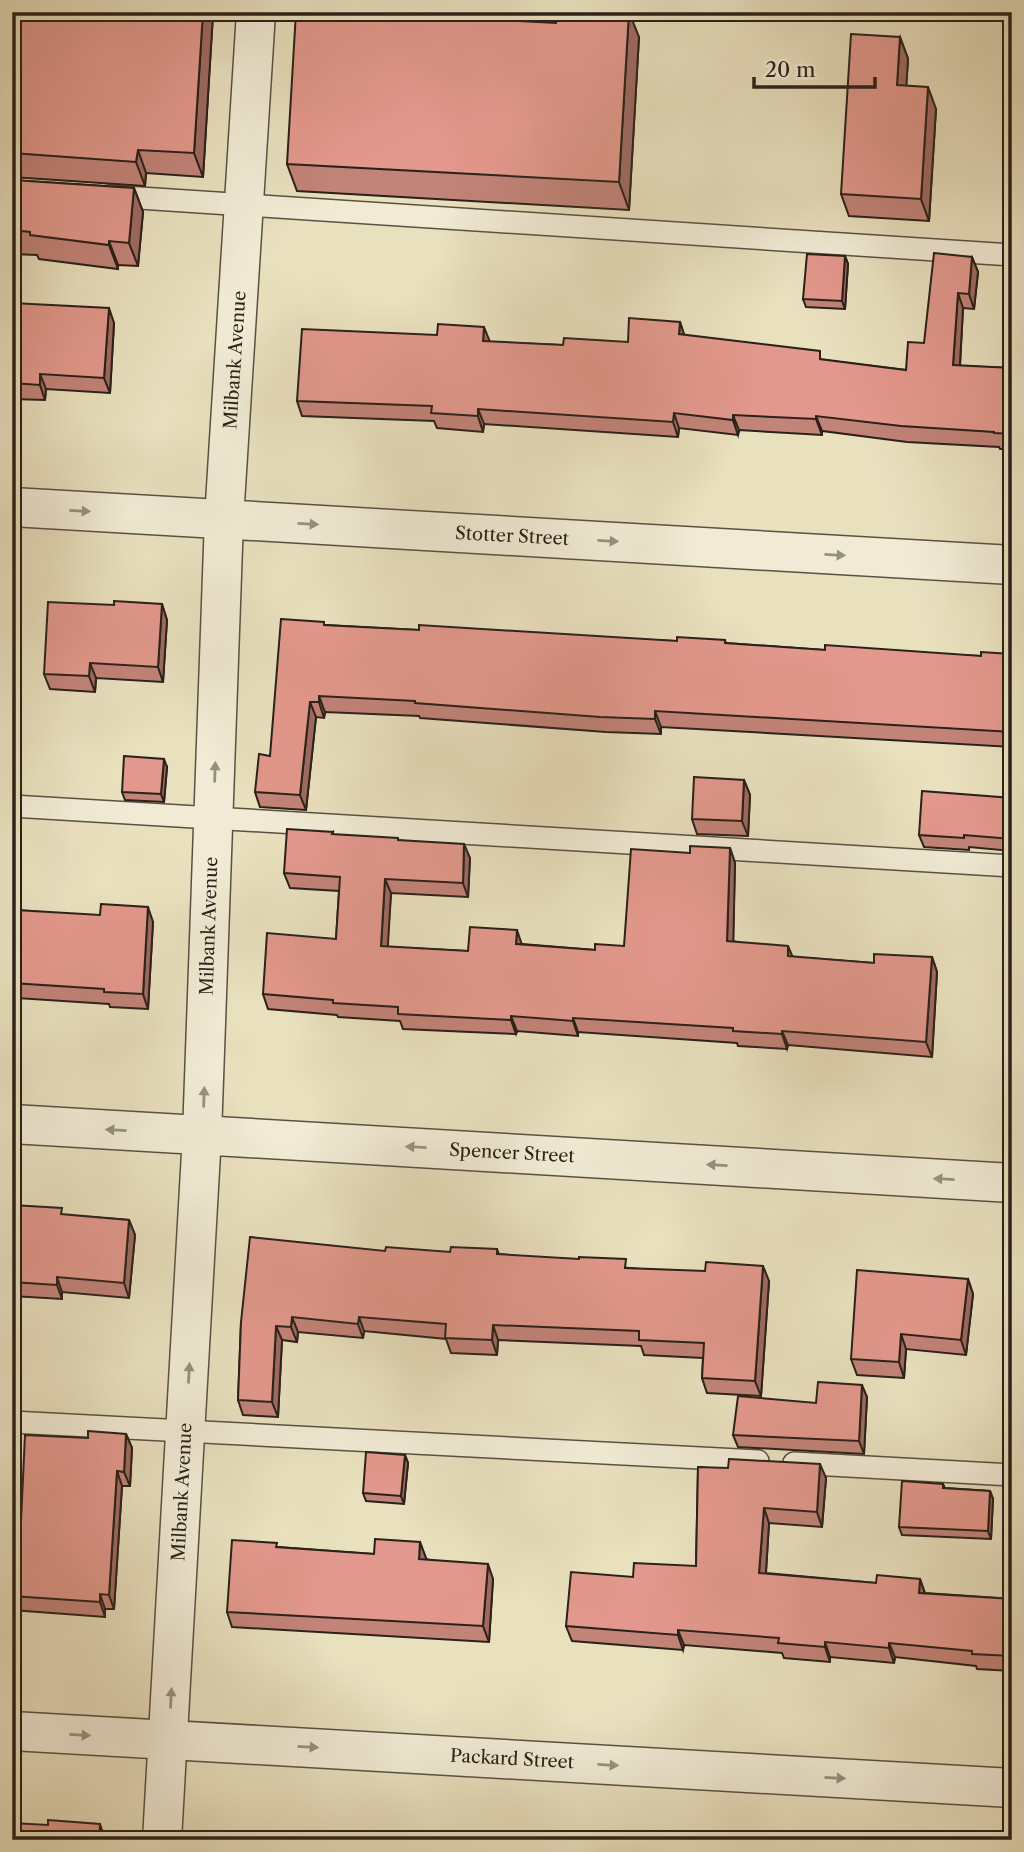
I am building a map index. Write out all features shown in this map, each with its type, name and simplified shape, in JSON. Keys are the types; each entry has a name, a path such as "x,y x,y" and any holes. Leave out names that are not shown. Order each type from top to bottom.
{"street":[{"name":"Milbank Avenue","path":"162,1840 202,1135 224,519 256,12"},
{"name":"Stotter Street","path":"12,507 1012,565"},
{"name":"Spencer Street","path":"12,1124 1012,1183"},
{"name":"Packard Street","path":"12,1731 1012,1788"}],"lane":[{"path":"94,195 1012,255"},
{"path":"12,806 1012,866"},
{"path":"12,1422 1012,1475"}],"building":[{"path":"12,12 203,12 194,153 138,150 136,162 12,153"},
{"path":"296,12 446,12 446,17 556,23 557,12 629,12 619,182 287,164"},
{"path":"851,34 900,37 897,85 928,87 921,199 841,194"},
{"path":"12,180 134,188 129,243 109,241 109,245 30,235 30,232 12,230"},
{"path":"934,253 972,257 969,294 958,293 953,365 1012,368 1012,434 901,426 816,416 816,419 733,415 733,420 674,413 673,422 478,409 478,416 431,413 432,406 297,401 302,329 437,335 438,324 484,327 483,341 563,345 564,338 628,342 629,318 680,322 679,334 820,351 820,359 906,370 908,342 924,343"},
{"path":"807,254 845,256 842,301 803,299"},
{"path":"12,303 109,308 104,378 40,374 40,385 12,383"},
{"path":"114,601 162,604 158,667 90,663 89,676 44,674 48,602 114,605"},
{"path":"281,619 324,622 324,625 419,630 419,625 677,641 677,637 825,650 825,645 981,656 981,652 1012,654 1012,732 655,711 655,719 600,717 415,701 319,696 319,702 310,702 300,795 255,792 259,754 270,756"},
{"path":"124,756 164,759 161,794 122,792"},
{"path":"694,777 744,780 742,821 692,819"},
{"path":"922,791 1012,798 1012,839 919,835"},
{"path":"287,829 464,844 463,883 385,879 381,946 468,951 470,927 517,930 516,944 595,950 595,944 624,946 631,849 690,853 690,846 730,848 727,941 788,946 788,956 874,963 874,954 932,957 926,1042 782,1031 782,1034 733,1031 733,1028 573,1018 573,1021 511,1016 511,1020 398,1014 398,1007 333,1003 333,1000 263,994 267,933 336,939 340,877 284,873"},
{"path":"101,904 148,907 143,994 12,983 12,906 16,906 16,910 100,915"},
{"path":"1006,976 1012,976 1012,1043 1003,1043"},
{"path":"12,1205 62,1208 61,1214 129,1220 124,1283 57,1277 57,1285 12,1282"},
{"path":"250,1237 385,1251 386,1247 450,1252 451,1247 497,1249 497,1254 626,1259 625,1268 705,1271 706,1262 763,1266 755,1381 702,1378 704,1343 639,1340 639,1331 493,1325 492,1340 445,1338 446,1324 359,1317 358,1324 292,1317 291,1327 276,1326 272,1402 238,1400 241,1322"},
{"path":"857,1270 968,1279 961,1340 901,1334 899,1362 851,1359"},
{"path":"818,1382 862,1385 859,1441 733,1435 738,1396 816,1403"},
{"path":"88,1431 126,1434 124,1472 117,1471 109,1595 100,1594 100,1602 12,1596 12,1521 21,1521 25,1435 88,1438"},
{"path":"366,1452 405,1455 401,1496 363,1493"},
{"path":"729,1459 820,1464 817,1512 764,1508 759,1573 876,1583 877,1575 920,1579 919,1593 1012,1599 1012,1656 972,1654 972,1651 889,1643 889,1648 825,1642 825,1647 778,1643 779,1638 678,1630 678,1635 566,1626 571,1572 633,1577 634,1563 696,1566 698,1467 728,1468"},
{"path":"902,1481 943,1484 943,1488 990,1491 988,1531 899,1527"},
{"path":"375,1539 420,1542 419,1559 488,1564 483,1626 227,1612 232,1540 277,1543 276,1547 374,1554"},
{"path":"48,1820 100,1824 99,1840 12,1840 12,1823 48,1825"},
{"path":"363,1836 397,1840 362,1840"}]}
